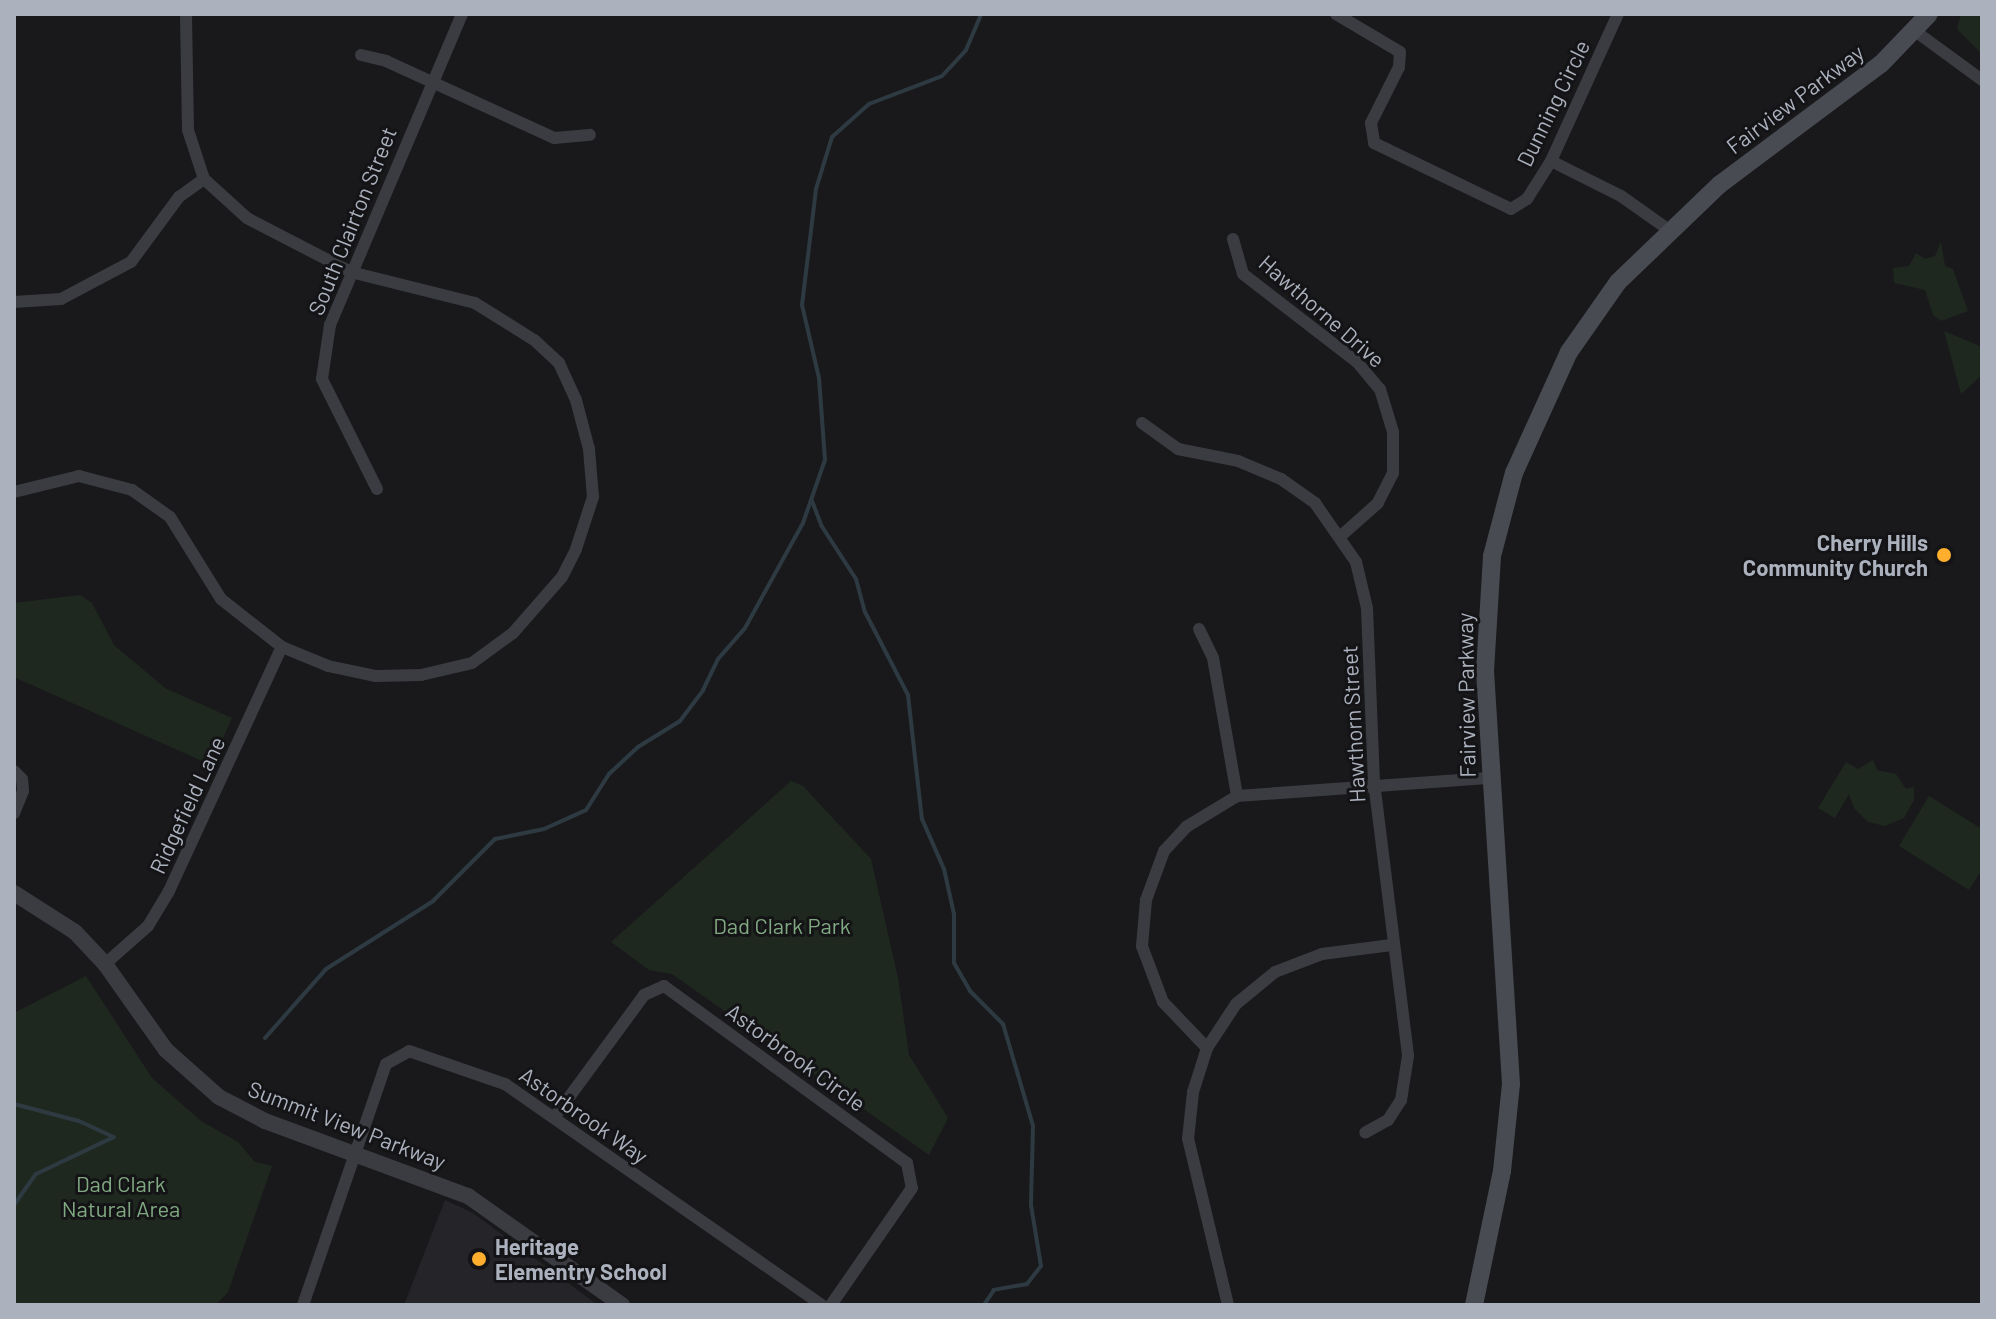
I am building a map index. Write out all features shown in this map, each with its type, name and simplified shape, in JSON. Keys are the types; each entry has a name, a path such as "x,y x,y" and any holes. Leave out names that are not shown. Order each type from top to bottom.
{"main road":[{"name":"Fairview Parkway","path":"1474,1305 1502,1171 1511,1084 1491,778 1486,616 1492,556 1514,473 1569,352 1618,282 1719,185 1881,64 1929,14"}],"street":[{"path":"14,492 79,476 132,490 170,517 221,599 282,647 328,666 375,676 421,675 472,663 513,633 562,577 593,497 589,449 576,400 559,363 534,340 475,303 351,272 247,218 204,179 188,130 186,14"},
{"name":"South Clairton Street","path":"377,489 322,379 330,325 462,14"},
{"name":"Dunning Circle","path":"1336,14 1400,52 1399,67 1369,132 1385,151 1511,209 1527,199 1551,161 1618,14"},
{"path":"1915,31 1982,80"},
{"path":"361,55 431,81 554,138 590,135"},
{"path":"1551,161 1621,196 1669,230"},
{"path":"14,302 61,299 131,262 179,197 204,179"},
{"name":"Hawthorne Drive","path":"1233,239 1243,274 1357,362 1380,389 1393,432 1393,473 1378,503 1342,535"},
{"name":"Hawthorn Street","path":"1142,423 1178,449 1238,461 1281,479 1315,503 1342,535 1356,562 1367,608 1374,782 1406,1071 1401,1100 1388,1120 1365,1133"},
{"path":"1199,629 1213,658 1237,796"},
{"name":"Ridgefield Lane","path":"105,964 148,926 169,891 282,647"},
{"path":"14,771 22,779 23,791 14,813"},
{"path":"1207,1048 1163,1002 1142,946 1146,900 1164,851 1186,827 1237,796 1374,782 1491,778"},
{"name":"Summit View Parkway","path":"14,893 58,918 105,964 166,1050 200,1083 265,1121 468,1196 622,1305"},
{"path":"1228,1305 1188,1139 1193,1092 1207,1048 1236,1004 1275,972 1322,954 1391,945"},
{"name":"Astorbrook Circle","path":"556,1115 644,995 664,986 907,1163 912,1188 831,1305"},
{"name":"Astorbrook Way","path":"303,1305 386,1064 409,1051 505,1084 556,1115 822,1305"}],"shaded area":[{"name":"Heritage Elementry School","path":"445,1200 473,1213 598,1305 404,1305"}],"green space":[{"path":"1961,14 1982,14 1982,54 1957,29"},
{"path":"1941,242 1945,266 1953,269 1968,311 1941,321 1933,315 1925,290 1894,283 1893,268 1909,266 1916,253 1925,259 1935,256"},
{"path":"1944,331 1982,347 1982,375 1961,394"},
{"path":"80,595 92,603 114,645 165,688 232,718 211,765 14,677 14,603"},
{"path":"1873,760 1877,770 1896,774 1906,789 1914,787 1914,800 1904,818 1885,826 1868,822 1854,808 1849,794 1835,818 1818,808 1846,762 1858,769"},
{"name":"Dad Clark Park","path":"791,781 803,786 871,859 898,978 909,1055 948,1118 929,1155 672,974 649,970 611,942"},
{"path":"1929,796 1982,829 1982,869 1969,890 1899,846"},
{"name":"Dad Clark Natural Area","path":"86,976 152,1078 201,1121 238,1142 255,1162 272,1166 228,1292 216,1305 14,1305 14,1013"}],"waterway":[{"path":"265,1038 326,969 433,901 495,839 544,829 586,810 609,774 638,747 680,721 703,690 718,659 745,628 803,523 825,460 819,378 802,305 816,189 832,137 869,104 942,76 966,50 981,14"},
{"path":"812,501 821,525 856,579 865,612 908,695 922,819 944,869 954,914 954,963 970,991 1003,1024 1033,1126 1031,1205 1041,1266 1027,1284 994,1290 984,1305"},
{"path":"14,1104 79,1121 114,1137"},
{"path":"14,1205 36,1174 114,1137"}],"place":[{"name":"Cherry Hills Community Church","path":"1944,555"},
{"name":"Heritage Elementry School","path":"479,1259"}]}
